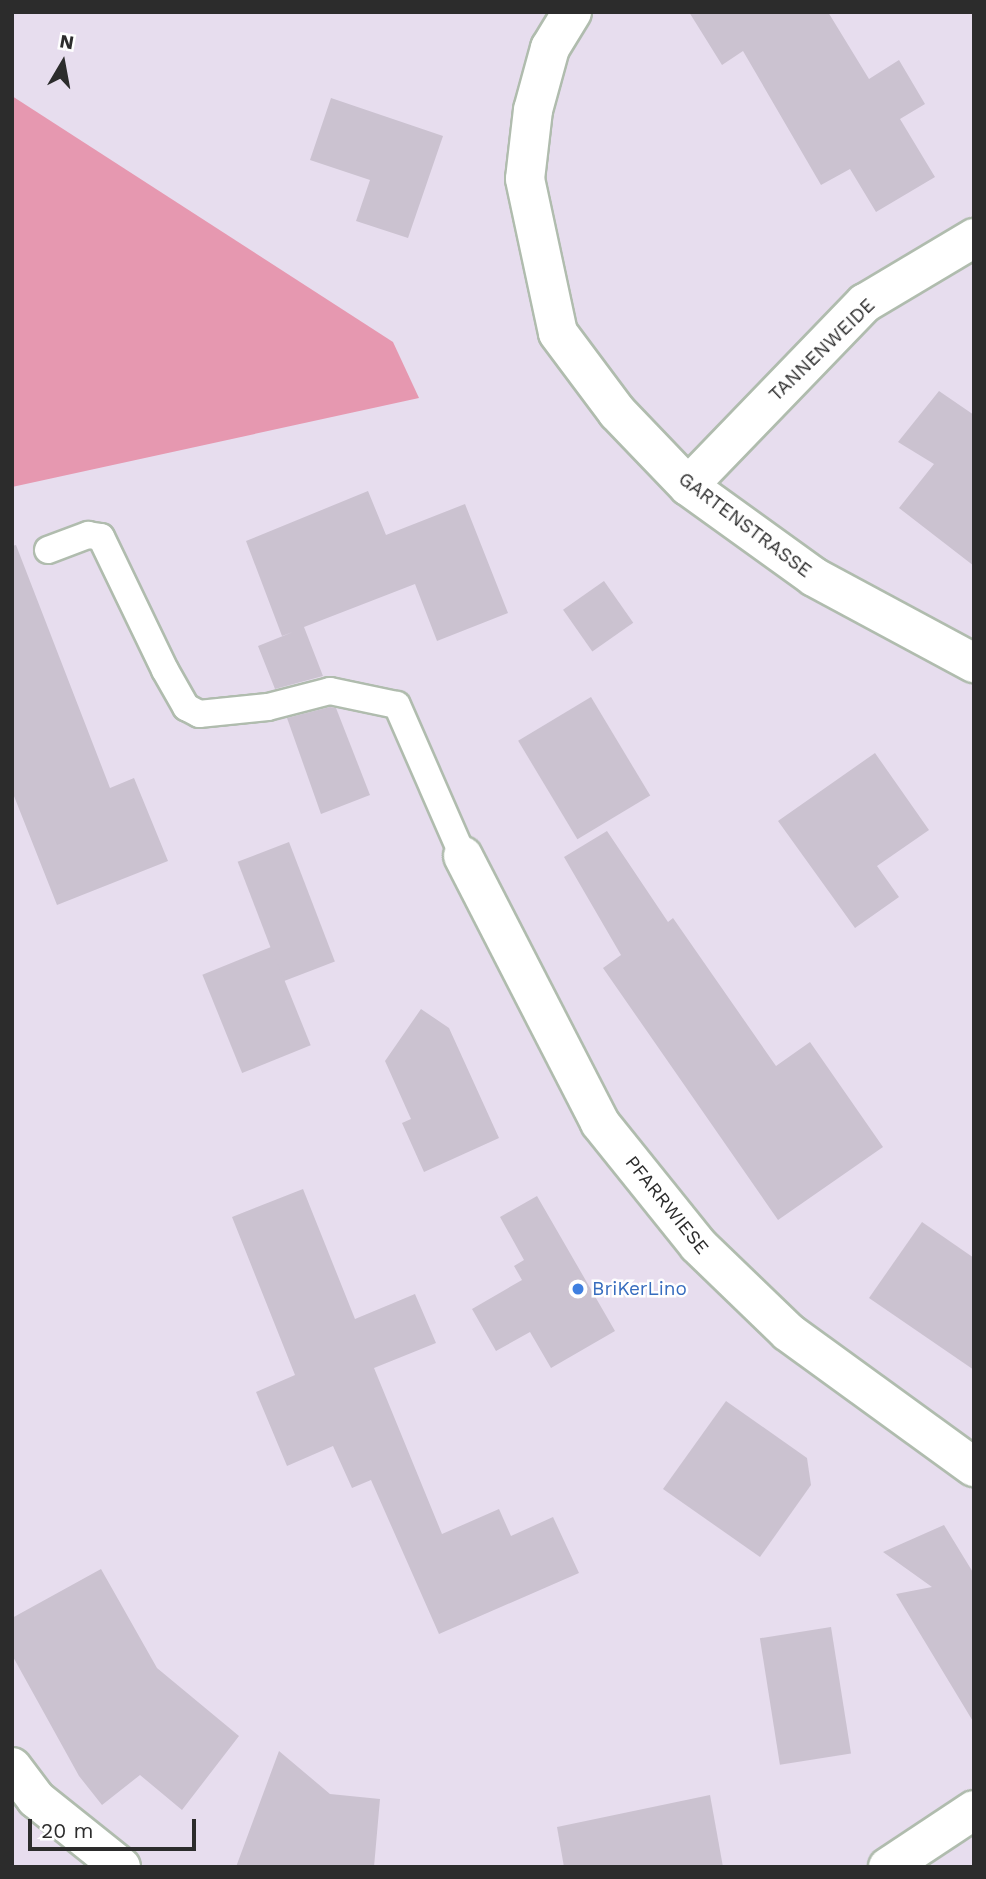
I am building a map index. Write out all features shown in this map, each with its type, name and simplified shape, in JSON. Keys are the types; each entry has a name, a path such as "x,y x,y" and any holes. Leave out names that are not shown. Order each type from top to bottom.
{"street":[{"name":"GARTENSTRASSE","path":"572,12 550,48 533,110 525,179 558,333 617,412 688,486 814,577 974,663"},
{"name":"TANNENWEIDE","path":"688,486 865,303 974,238"},
{"name":"PFARRWIESE","path":"463,856 600,1124 698,1245 788,1332 974,1467"},
{"path":"12,1767 36,1799 121,1867"},
{"path":"888,1867 974,1810"}],"lane":[{"path":"48,550 88,535 101,537 165,670 186,707 199,714 268,707 330,691 397,705 463,856"}],"shaded area":[{"path":"12,96 393,342 419,398 12,487"}],"building":[{"path":"689,12 828,12 869,79 899,60 925,104 900,119 935,177 876,212 850,169 821,185 743,51 722,65"},
{"path":"331,98 443,136 408,238 356,221 370,180 310,160"},
{"path":"939,391 974,415 974,566 899,508 934,464 898,442"},
{"path":"368,491 386,535 465,504 508,613 437,641 415,584 304,627 323,676 275,689 258,646 293,632 282,636 246,541"},
{"path":"16,545 110,788 134,778 168,861 57,905 12,791 12,546"},
{"path":"604,581 633,623 592,651 563,610"},
{"path":"591,697 650,796 577,839 518,741"},
{"path":"330,707 336,708 370,795 321,814 287,718"},
{"path":"875,753 929,830 877,866 899,897 855,928 778,821"},
{"path":"607,831 668,922 673,918 776,1066 810,1042 883,1147 778,1220 603,968 621,955 564,857"},
{"path":"289,842 335,961 284,981 238,862"},
{"path":"271,947 311,1045 242,1073 202,975"},
{"path":"421,1009 449,1028 499,1138 424,1172 402,1123 411,1119 385,1061"},
{"path":"303,1189 355,1319 415,1294 436,1343 374,1368 442,1534 499,1509 511,1536 553,1517 579,1573 439,1634 371,1480 352,1488 333,1446 287,1466 256,1392 295,1375 232,1217"},
{"path":"537,1196 615,1331 551,1368 530,1332 496,1351 472,1309 522,1280 514,1266 524,1260 500,1217"},
{"path":"922,1222 974,1258 974,1370 869,1298"},
{"path":"726,1401 807,1458 811,1485 760,1557 663,1489"},
{"path":"944,1525 974,1574 974,1723 896,1594 932,1587 883,1552"},
{"path":"101,1569 157,1668 239,1736 182,1810 140,1775 102,1805 79,1776 12,1655 12,1618"},
{"path":"831,1627 851,1753 780,1765 760,1638"},
{"path":"279,1751 330,1794 380,1799 374,1867 236,1867"},
{"path":"710,1795 723,1867 564,1867 557,1827"}],"place":[{"name":"BriKerLino","path":"578,1289"}]}
